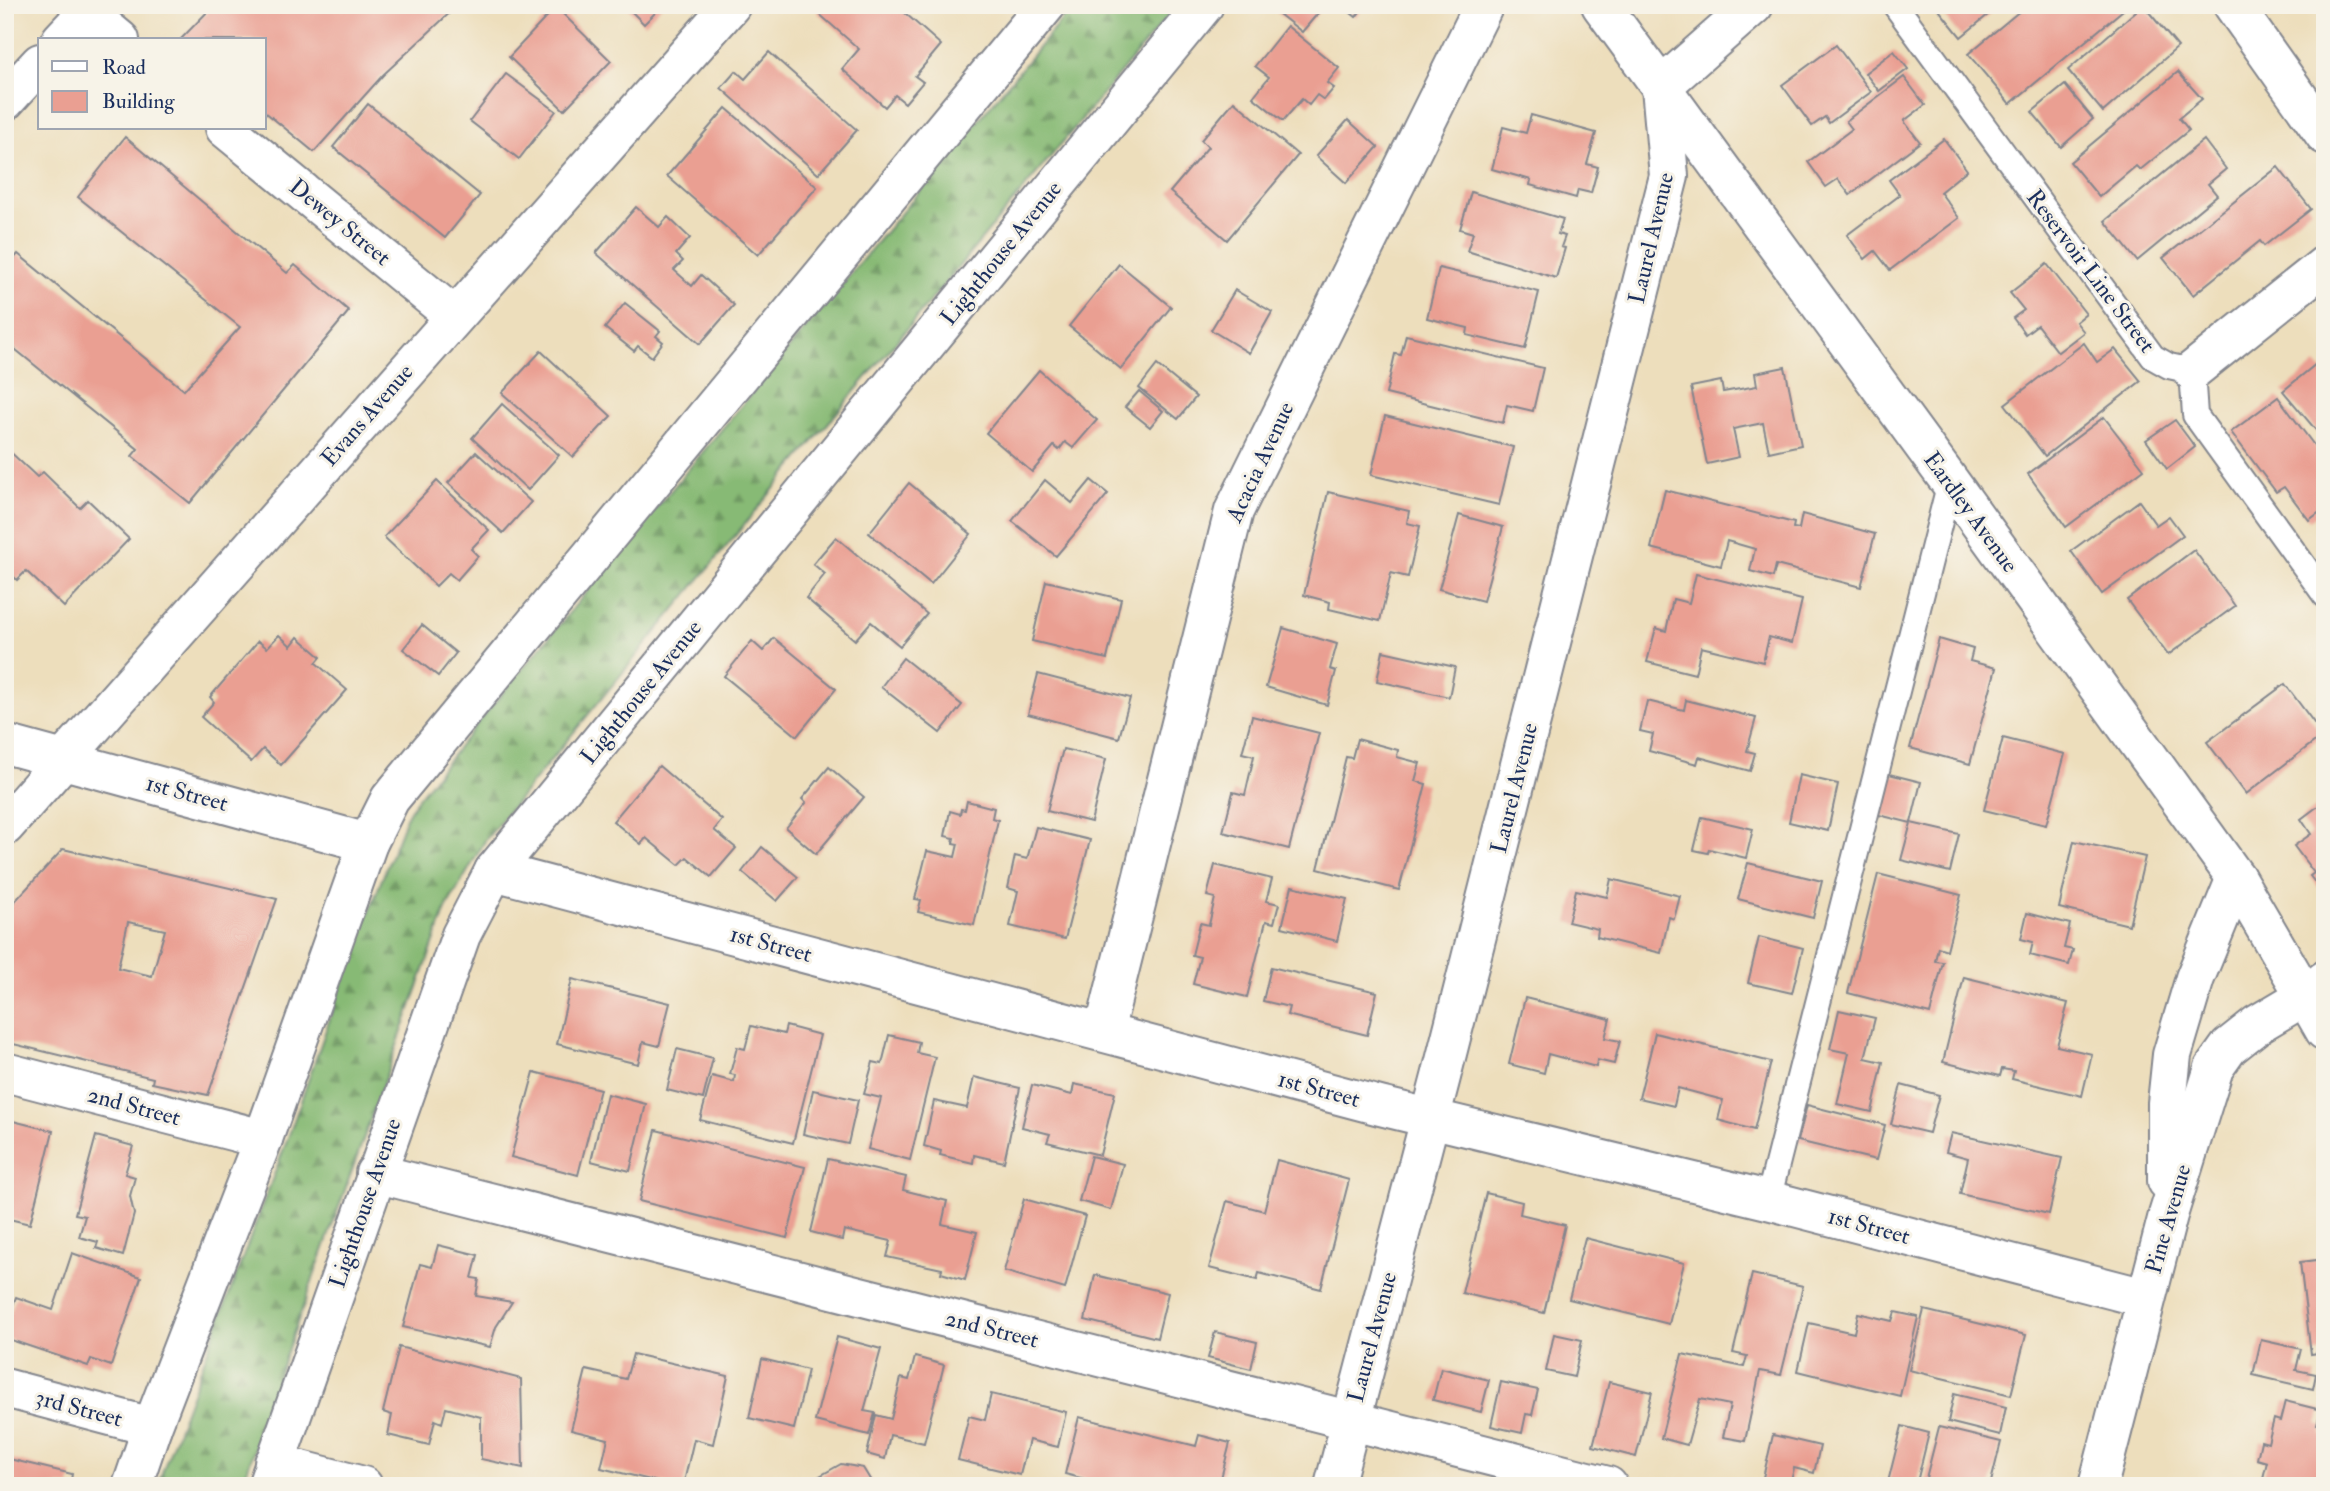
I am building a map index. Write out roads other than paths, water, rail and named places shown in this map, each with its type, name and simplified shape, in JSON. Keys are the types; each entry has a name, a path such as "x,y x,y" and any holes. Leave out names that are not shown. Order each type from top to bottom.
{"street":[{"name":"Evans Avenue","path":"5,826 731,5"},
{"path":"132,1486 152,1427 263,1139 368,843 390,799 1045,5"},
{"name":"Lighthouse Avenue","path":"270,1474 461,935 494,871 1204,5"},
{"name":"Acacia Avenue","path":"1104,1032 1234,511 1484,5"},
{"name":"Eardley Avenue","path":"1601,5 2315,988 2325,1031"},
{"path":"1661,87 1754,5"},
{"path":"2233,5 2325,135"},
{"path":"63,38 86,8 118,38"},
{"path":"5,101 38,65"},
{"name":"Laurel Avenue","path":"1334,1486 1669,176 1661,87"},
{"name":"Dewey Street","path":"227,130 454,316"},
{"path":"2192,371 2325,265"},
{"name":"1st Street","path":"5,744 368,843"},
{"name":"1st Street","path":"494,871 1430,1118 1769,1200 2145,1298"},
{"path":"2168,1215 2167,1103 2172,1055 2195,978 2236,878"},
{"name":"Pine Avenue","path":"2098,1486 2168,1215 2214,1068 2229,1047 2258,1024 2315,988"},
{"name":"2nd Street","path":"5,1072 263,1139"},
{"name":"2nd Street","path":"376,1173 1608,1486"},
{"name":"3rd Street","path":"5,1388 152,1427"},
{"path":"270,1474 363,1486"}],"lane":[{"name":"Reservoir Line Street","path":"1895,5 2153,357 2169,366 2192,371"},
{"path":"2192,371 2195,415 2325,595"},
{"path":"1769,1200 1950,482"}]}
